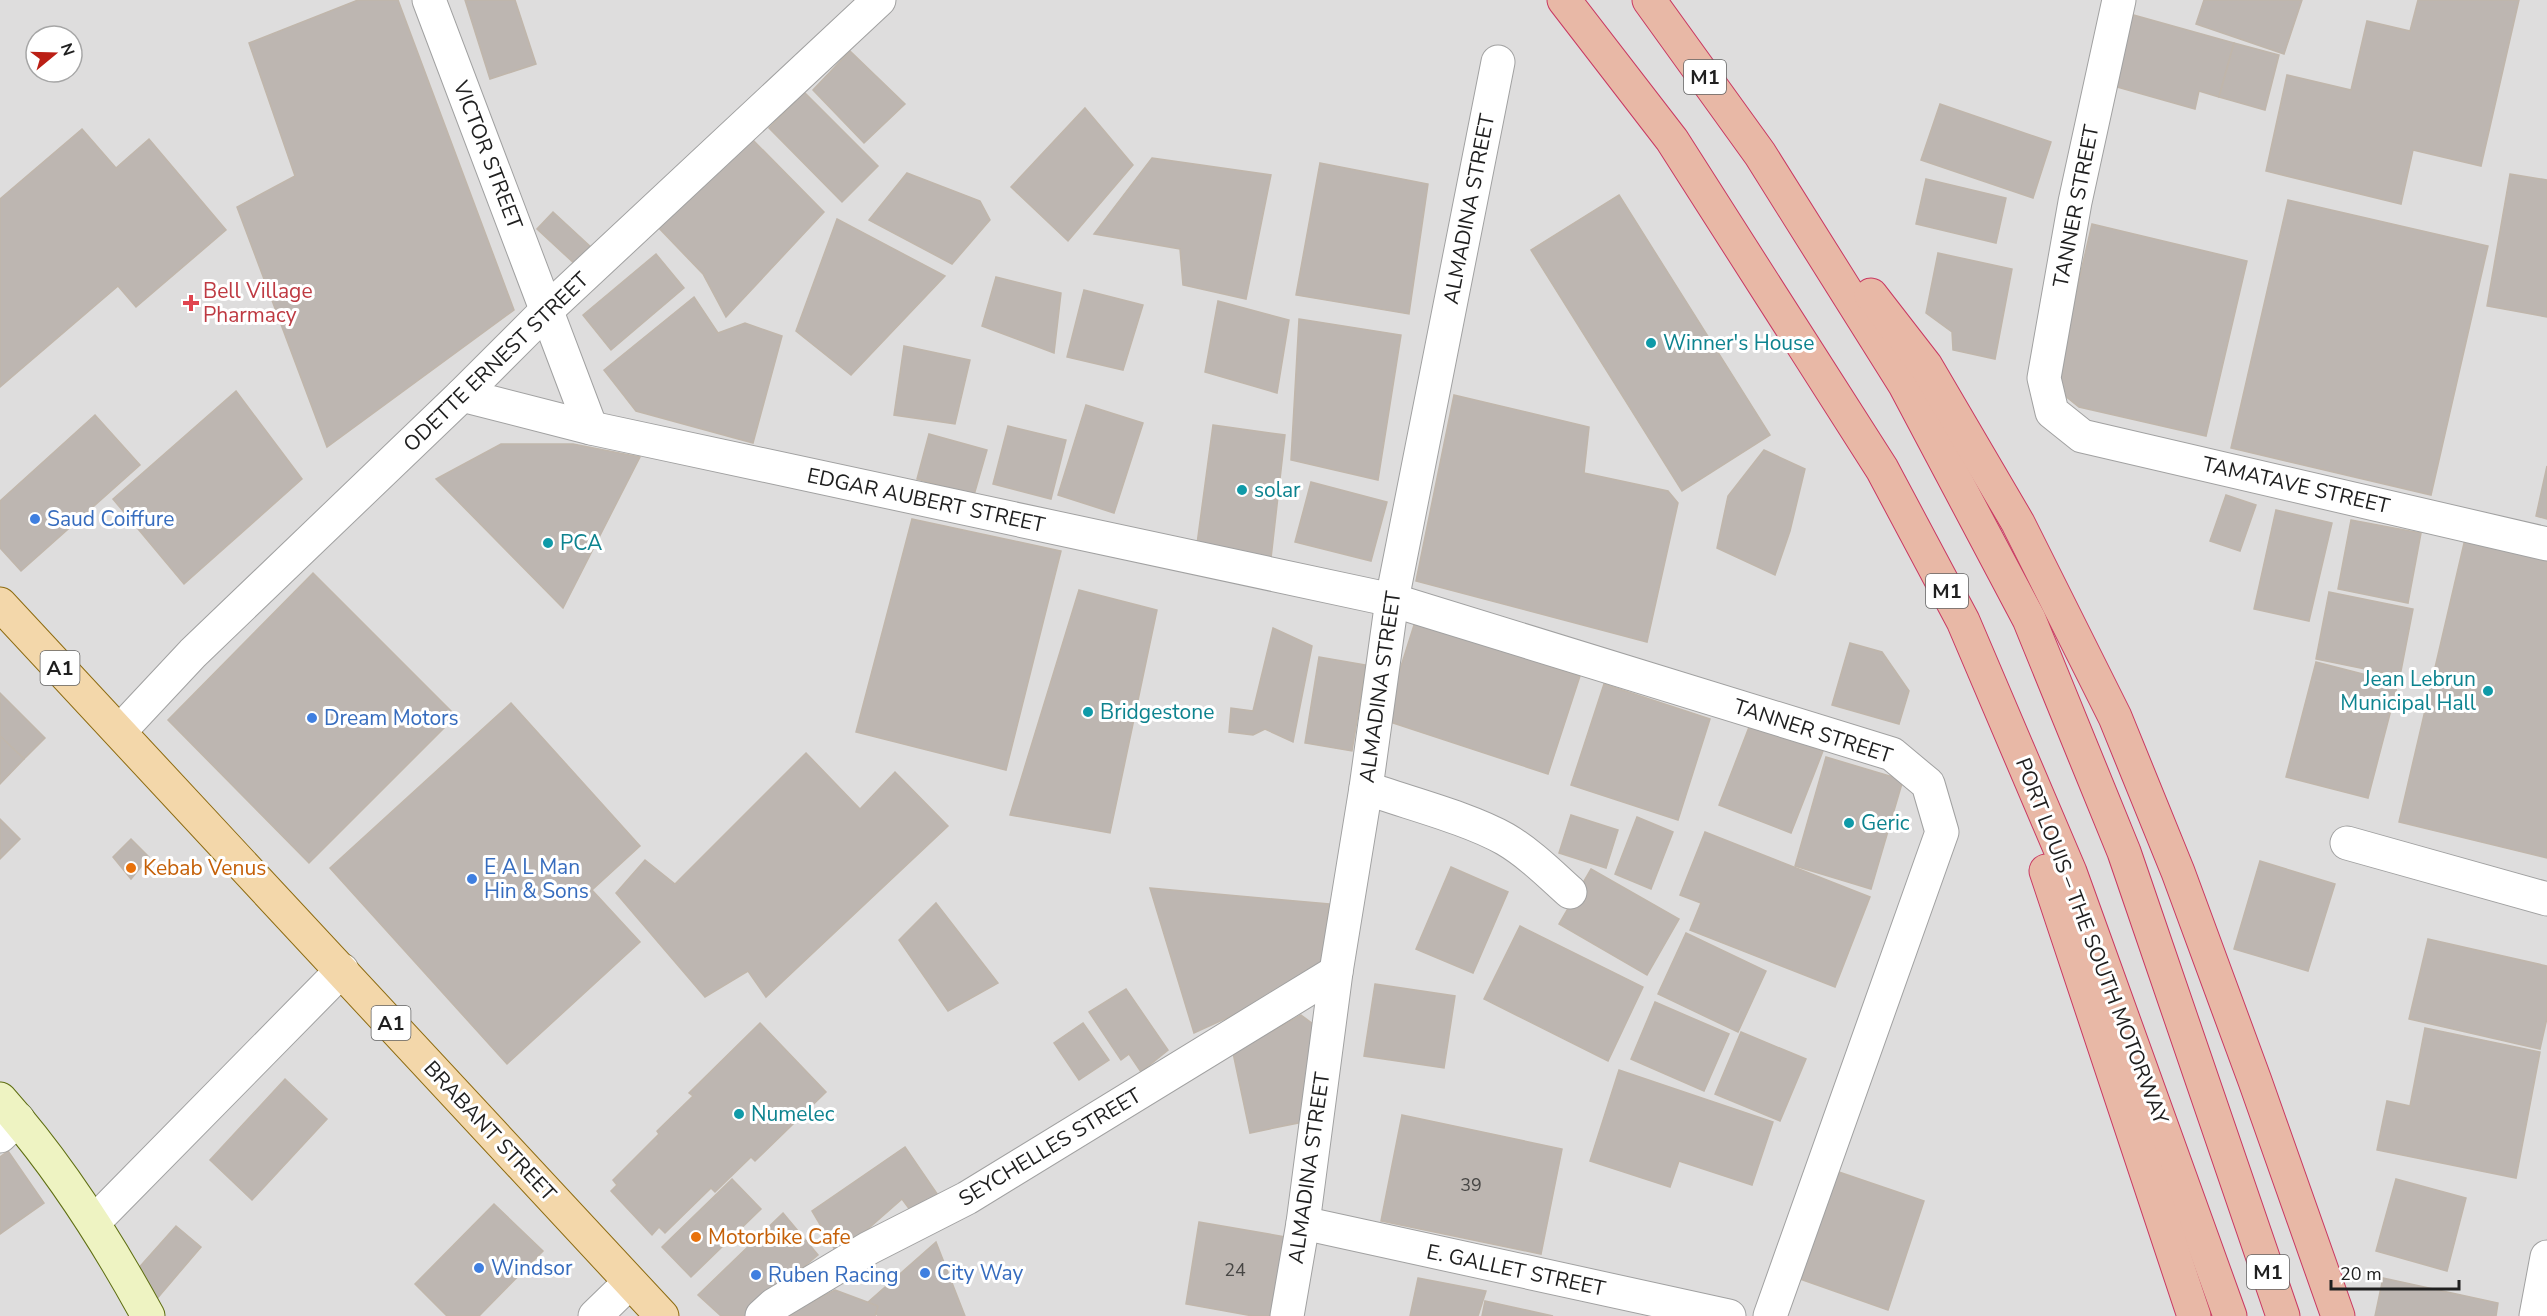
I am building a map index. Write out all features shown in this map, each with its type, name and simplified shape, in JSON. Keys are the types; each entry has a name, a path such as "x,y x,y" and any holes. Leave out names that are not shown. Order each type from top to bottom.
{"highway":[{"name":"PORT LOUIS – THE SOUTH MOTORWAY","path":"1564,0 1672,140 1882,469 1963,621 2070,872 2207,1246 2230,1316"},
{"name":"M1","path":"1649,0 1760,154 1905,385 2029,619 2124,852 2283,1316"},
{"path":"1760,154 1926,366 2018,522 2115,717 2194,916 2338,1316"},
{"path":"1963,621 2194,1316"}],"main road":[{"name":"BRABANT STREET","path":"0,604 662,1316"},
{"path":"6,1118 94,1222 147,1316"}],"street":[{"name":"VICTOR STREET","path":"429,0 591,428"},
{"name":"ODETTE ERNEST STREET","path":"120,731 193,653 462,395 547,310 879,0"},
{"name":"TANNER STREET","path":"2052,412 2044,378 2075,202 2118,0"},
{"name":"ALMADINA STREET","path":"1287,1316 1303,1223 1336,972 1366,788 1392,600 1498,62"},
{"name":"EDGAR AUBERT STREET","path":"462,395 591,428 1392,600"},
{"name":"TAMATAVE STREET","path":"2052,412 2082,436 2547,544"},
{"name":"TANNER STREET","path":"1392,600 1892,754 1928,784 1942,832 1770,1316"},
{"path":"1366,788 1467,823 1505,839 1543,867 1570,892"},
{"path":"2347,843 2547,899"},
{"path":"94,1222 342,970"},
{"name":"SEYCHELLES STREET","path":"762,1316 774,1305 869,1248 967,1198 1336,972"},
{"name":"E. GALLET STREET","path":"1303,1223 1729,1316"},
{"path":"2535,1316 2547,1257"},
{"path":"595,1316 629,1283"}],"shaded area":[{"path":"0,0 2547,0 2547,1316 0,1316"}],"building":[{"path":"358,0 398,0 514,310 327,447 237,207 295,176 249,43"},
{"path":"465,0 515,0 536,64 490,79"},
{"path":"2204,0 2302,0 2284,54 2196,24"},
{"path":"2418,0 2519,0 2481,166 2413,150 2401,204 2266,171 2287,75 2351,90 2367,21 2410,31"},
{"path":"2130,14 2234,43 2219,97 2199,91 2195,109 2110,85"},
{"path":"2234,43 2279,55 2265,110 2219,97"},
{"path":"850,51 905,104 864,143 813,90"},
{"path":"804,92 878,166 842,202 769,128"},
{"path":"1940,104 2051,142 2033,198 1921,160"},
{"path":"1085,108 1133,165 1068,241 1011,187"},
{"path":"82,129 116,168 149,139 226,230 136,307 118,286 0,387 0,199"},
{"path":"748,135 824,212 726,317 703,274 655,224"},
{"path":"1152,158 1271,175 1246,299 1183,285 1180,249 1094,234"},
{"path":"1320,163 1428,184 1409,314 1296,295"},
{"path":"907,173 980,201 990,220 952,264 869,220"},
{"path":"2510,174 2547,180 2547,317 2487,306"},
{"path":"1926,179 2006,198 1996,243 1916,224"},
{"name":"Winner's House","path":"1619,195 1770,435 1682,491 1531,250"},
{"path":"2288,200 2488,246 2431,495 2231,448"},
{"path":"553,212 592,248 577,266 537,229"},
{"path":"837,219 945,276 851,375 796,331"},
{"path":"2092,224 2247,261 2206,436 2079,407 2054,387"},
{"path":"1938,253 2012,269 1995,359 1953,350 1952,332 1926,313"},
{"path":"656,254 684,288 611,350 583,315"},
{"path":"996,277 1061,293 1054,353 982,326"},
{"path":"1084,290 1143,305 1123,370 1067,357"},
{"path":"694,297 718,333 745,323 782,336 753,443 636,411 604,370"},
{"path":"1218,301 1289,320 1277,393 1205,372"},
{"path":"1299,319 1401,335 1378,480 1291,460"},
{"path":"904,346 970,360 955,424 894,415"},
{"path":"236,391 302,479 184,584 113,499"},
{"path":"1454,395 1589,427 1584,473 1668,491 1678,503 1647,642 1416,581"},
{"path":"1086,405 1143,423 1114,513 1058,495"},
{"path":"95,415 140,465 21,571 0,548 0,501"},
{"name":"solar","path":"1213,425 1285,435 1271,558 1197,544"},
{"path":"1008,426 1066,440 1051,499 993,484"},
{"path":"929,434 987,450 974,495 917,479"},
{"name":"PCA","path":"501,444 573,444 640,457 563,608 436,479"},
{"path":"1764,450 1805,469 1790,531 1775,575 1717,548 1728,496"},
{"path":"2547,466 2547,519 2536,516"},
{"path":"1311,482 1387,502 1371,561 1295,542"},
{"path":"2226,495 2256,505 2240,551 2210,541"},
{"path":"2276,510 2332,523 2309,621 2254,609"},
{"path":"912,519 1061,551 1006,770 856,732"},
{"path":"2351,520 2421,533 2408,603 2338,589"},
{"name":"Jean Lebrun Municipal Hall","path":"2465,539 2547,559 2547,858 2399,822"},
{"name":"Dream Motors","path":"313,573 456,716 309,863 168,720"},
{"name":"Bridgestone","path":"1079,590 1157,610 1110,833 1010,815"},
{"path":"2329,592 2413,609 2400,676 2316,659"},
{"path":"1415,622 1580,676 1548,774 1384,720"},
{"path":"1273,628 1312,646 1293,742 1265,729 1253,735 1229,732 1231,708 1253,711"},
{"path":"1850,643 1882,652 1909,691 1899,724 1832,705"},
{"path":"1319,657 1366,665 1352,751 1305,743"},
{"path":"2316,662 2398,683 2368,798 2286,777"},
{"path":"1604,684 1710,719 1678,820 1571,785"},
{"path":"0,693 45,738 24,759 0,736"},
{"name":"E A L Man Hin & Sons","path":"511,703 640,846 592,890 640,942 507,1064 330,868"},
{"path":"1751,722 1823,751 1791,833 1719,805"},
{"path":"0,736 24,759 0,784"},
{"path":"806,753 860,809 895,772 948,826 766,997 748,971 705,997 616,893 645,860 675,884"},
{"name":"Geric","path":"1826,757 1903,780 1871,889 1795,866"},
{"path":"1571,815 1618,830 1606,868 1559,853"},
{"path":"1637,817 1673,832 1651,889 1615,874"},
{"path":"0,819 20,839 0,859"},
{"path":"1705,832 1870,897 1835,987 1690,930 1701,903 1680,895"},
{"name":"Kebab Venus","path":"131,839 149,857 131,879 113,857"},
{"path":"2260,861 2335,884 2308,971 2234,949"},
{"path":"1451,867 1508,892 1473,973 1416,949"},
{"path":"1591,869 1679,919 1647,975 1559,924"},
{"path":"1150,888 1329,904 1321,975 1194,1033"},
{"path":"936,903 998,983 948,1011 899,940"},
{"path":"1520,926 1643,987 1608,1061 1484,999"},
{"path":"1686,933 1766,971 1738,1032 1658,994"},
{"path":"2428,939 2547,966 2547,1018 2540,1049 2409,1019"},
{"path":"1375,984 1455,996 1444,1068 1364,1056"},
{"path":"1126,989 1168,1050 1141,1072 1129,1054 1121,1060 1089,1012"},
{"path":"1655,1002 1729,1034 1704,1091 1631,1059"},
{"path":"1301,1015 1321,1030 1303,1122 1250,1133 1233,1053"},
{"name":"Numelec","path":"760,1023 826,1092 755,1161 751,1157 715,1192 711,1188 665,1233 659,1227 652,1235 611,1191 617,1185 613,1180 659,1134 657,1131 693,1096 689,1093"},
{"path":"1083,1023 1109,1060 1079,1080 1054,1043"},
{"path":"2425,1028 2540,1052 2516,1178 2377,1150 2387,1101 2410,1106"},
{"path":"1741,1032 1806,1059 1780,1121 1715,1094"},
{"path":"1619,1070 1773,1122 1752,1185 1679,1161 1670,1187 1590,1161"},
{"path":"285,1079 327,1119 252,1200 210,1160"},
{"path":"1402,1115 1562,1149 1541,1254 1381,1221"},
{"path":"905,1147 942,1201 916,1218 902,1199 838,1255 812,1211"},
{"path":"8,1151 44,1203 0,1234 0,1157"},
{"path":"1836,1171 1924,1201 1888,1310 1800,1279"},
{"path":"732,1179 761,1209 691,1277 662,1247"},
{"path":"2396,1179 2466,1198 2447,1271 2376,1251"},
{"name":"Windsor","path":"494,1204 543,1251 479,1316 447,1316 415,1284"},
{"name":"Ruben Racing","path":"783,1213 818,1255 745,1316 721,1316 698,1295"},
{"path":"1199,1222 1286,1237 1272,1316 1253,1316 1186,1304"},
{"path":"176,1226 201,1247 155,1301 135,1272"},
{"name":"City Way","path":"936,1242 965,1316 878,1316 867,1303"},
{"path":"1418,1278 1486,1291 1478,1316 1410,1316"},
{"path":"2383,1278 2498,1303 2496,1316 2375,1316"},
{"path":"835,1290 878,1306 875,1316 790,1316 794,1311"},
{"path":"1485,1301 1553,1316 1482,1316"}],"place":[{"name":"Bell Village Pharmacy","path":"191,303"},
{"name":"Winner's House","path":"1651,343"},
{"name":"solar","path":"1242,490"},
{"name":"Saud Coiffure","path":"35,519"},
{"name":"PCA","path":"548,543"},
{"name":"Jean Lebrun Municipal Hall","path":"2488,691"},
{"name":"Bridgestone","path":"1088,712"},
{"name":"Dream Motors","path":"312,718"},
{"name":"Geric","path":"1849,823"},
{"name":"Kebab Venus","path":"131,868"},
{"name":"E A L Man Hin & Sons","path":"472,879"},
{"name":"Numelec","path":"739,1114"},
{"name":"Motorbike Cafe","path":"696,1237"},
{"name":"Windsor","path":"479,1268"},
{"name":"City Way","path":"925,1273"},
{"name":"Ruben Racing","path":"756,1275"}]}
